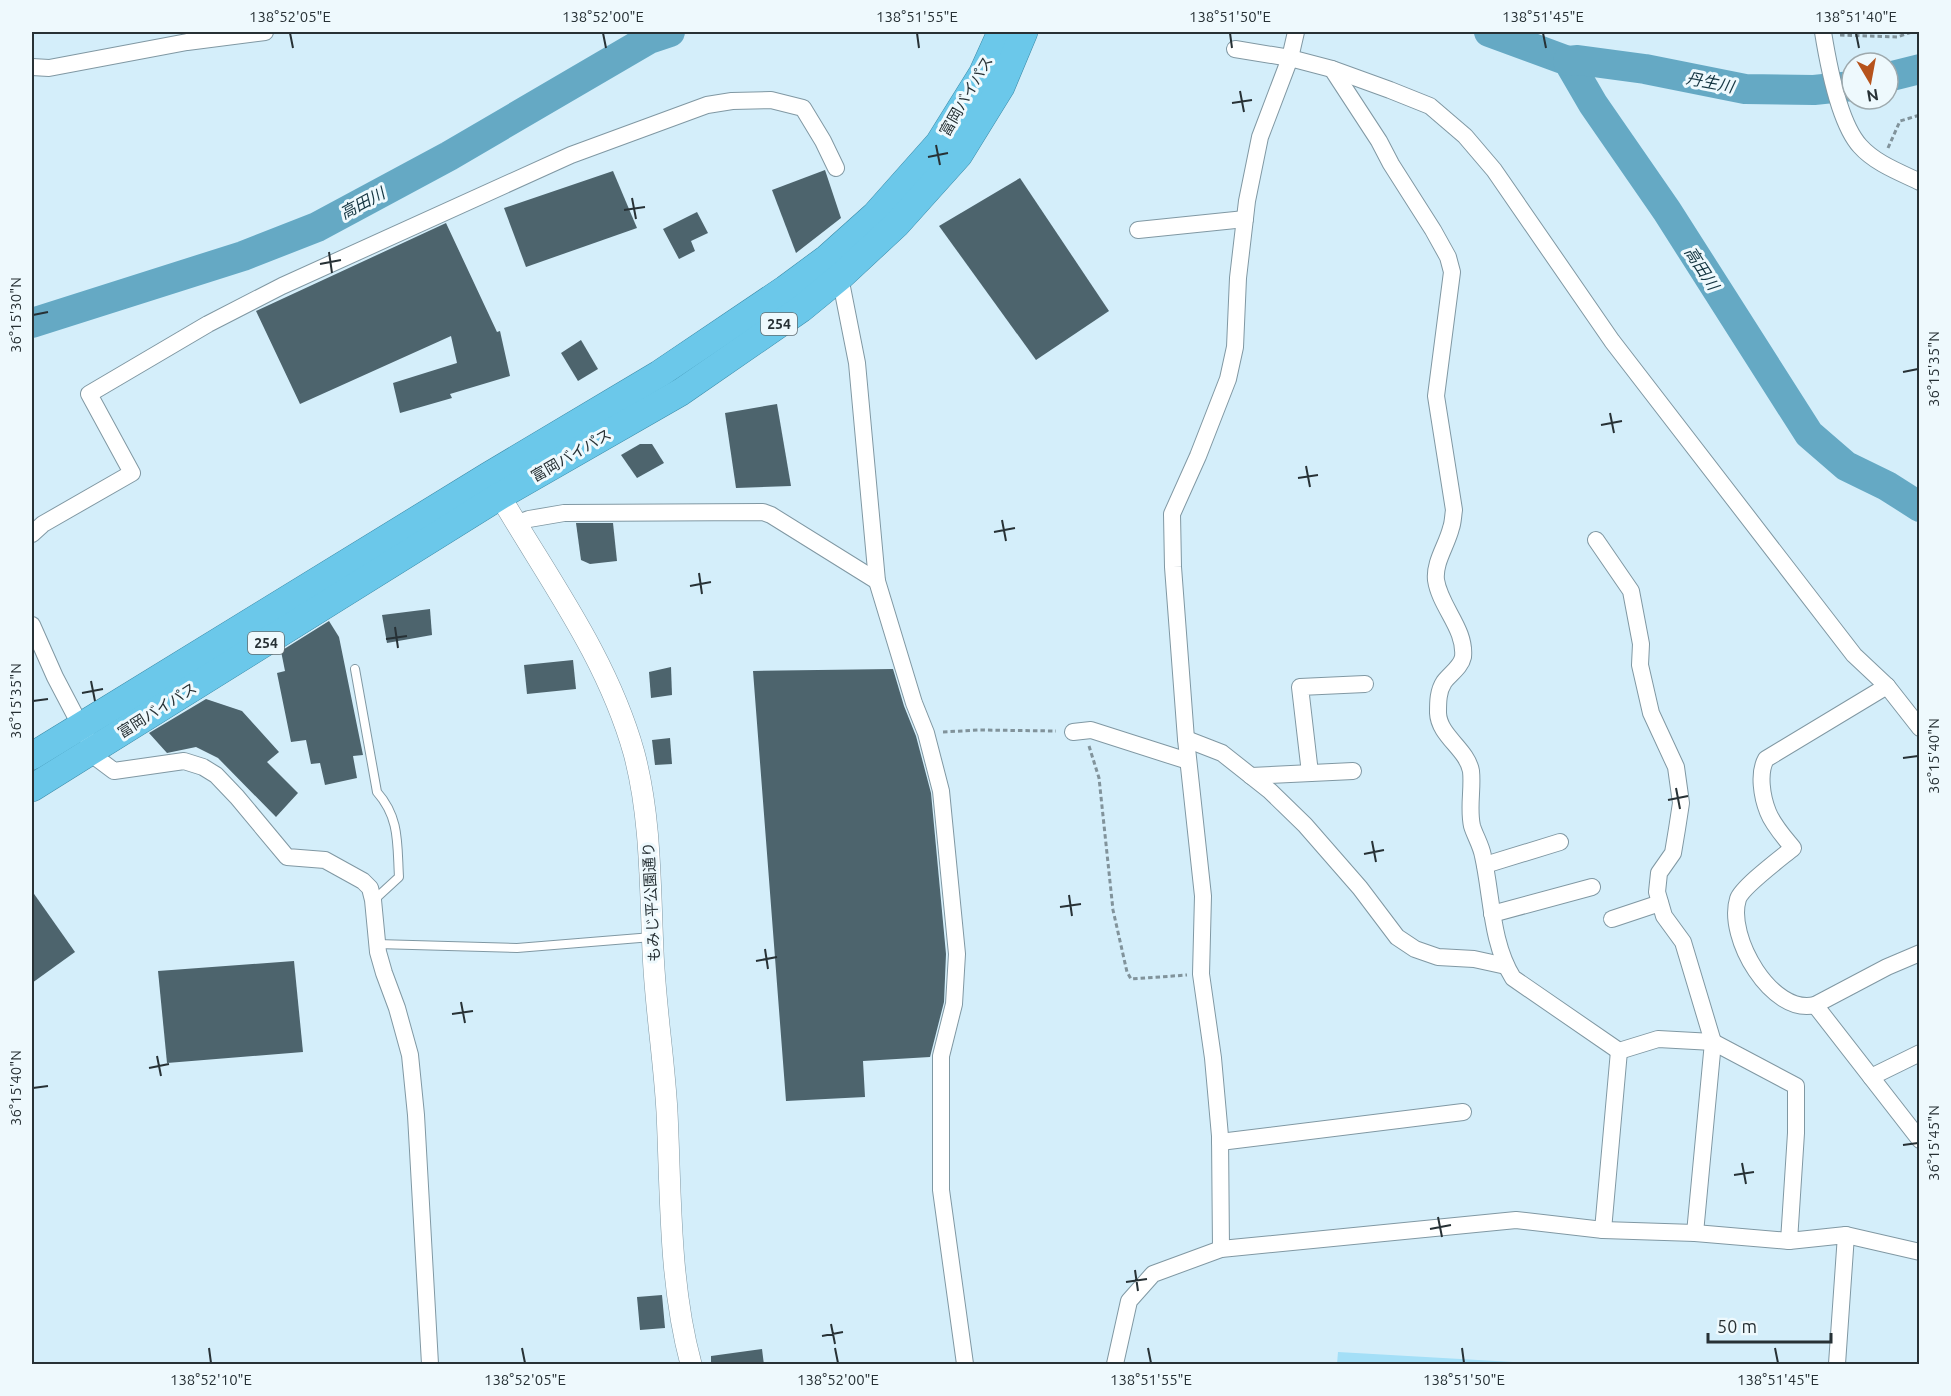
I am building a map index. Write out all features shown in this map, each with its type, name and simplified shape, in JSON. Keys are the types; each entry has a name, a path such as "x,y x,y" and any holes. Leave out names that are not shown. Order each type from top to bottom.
{"highway":[{"name":"富岡バイパス","path":"32,756 494,486 681,392 801,309 840,277 897,224 959,155 992,81 1001,32"},
{"name":"富岡バイパス","path":"32,788 94,750 494,486 785,289 827,258 875,215 939,143 992,81 1024,32"}],"street":[{"path":"32,68 49,68 187,42 265,32"},
{"path":"1824,36 1845,123 1860,146 1881,163 1920,182"},
{"path":"1221,1249 1220,1142 1213,1058 1201,974 1203,896 1186,739 1173,567 1172,514 1198,456 1228,378 1235,347 1238,278 1245,219 1260,137 1293,44"},
{"path":"1234,49 1293,44 1332,69 1430,106 1465,136 1494,170 1612,341 1854,656 1887,686 1920,728"},
{"path":"1332,69 1433,230 1448,257 1452,272 1436,396 1454,510 1451,529 1437,569 1436,581 1443,602 1458,630 1463,657 1459,666 1442,684 1438,695 1438,716 1450,738 1467,758 1471,771 1472,826 1483,852 1492,914 1506,966 1513,978 1619,1051"},
{"path":"32,534 43,525 132,473 89,394 208,324 282,286 453,207 571,155 707,105 732,101 771,100 803,108 836,168"},
{"path":"1138,230 1245,219"},
{"path":"840,277 857,363 877,581 914,704 926,733 942,791 957,954 954,1004 941,1056 941,1190 965,1365"},
{"name":"もみじ平公園通り","path":"494,486 579,624 614,694 634,752 645,802 652,937 666,1106 678,1303 691,1365"},
{"path":"518,523 564,513 763,512 877,581"},
{"path":"1596,540 1631,591 1641,644 1640,665 1651,713 1676,767 1681,803 1673,853 1659,873 1657,892 1664,916 1683,942 1713,1042 1695,1233"},
{"path":"32,625 80,727 98,759 114,771 184,761 203,767 216,775 237,797 287,856 325,860 363,881 370,888 377,944 384,974 397,1008 410,1055 416,1114 430,1365"},
{"path":"1310,773 1299,687 1365,684"},
{"path":"1887,686 1766,759 1762,766 1761,777 1767,811 1792,848 1746,888 1738,898 1738,934 1749,961 1761,978 1785,999 1798,1006 1807,1007 1920,953"},
{"path":"1073,732 1091,730 1188,761"},
{"path":"1186,739 1222,753 1270,790 1305,825 1360,888 1397,937 1415,949 1438,957 1474,959 1506,966"},
{"path":"1251,776 1353,771"},
{"path":"1485,865 1560,842"},
{"path":"1492,914 1592,887"},
{"path":"1612,919 1660,903"},
{"path":"1815,1005 1920,1140"},
{"path":"1619,1051 1658,1039 1713,1042 1796,1086 1796,1133 1789,1240"},
{"path":"1603,1230 1619,1051"},
{"path":"1871,1077 1920,1053"},
{"path":"1220,1142 1462,1112"},
{"path":"1115,1365 1129,1301 1152,1274 1221,1249 1516,1220 1603,1230 1695,1233 1789,1240 1846,1235 1920,1252"},
{"path":"1837,1365 1846,1235"}],"lane":[{"path":"355,669 377,792 386,802 397,827 399,877 373,900"},
{"path":"377,944 517,948 652,937"}],"path":[{"path":"1824,36 1897,38 1912,32"},
{"path":"1881,163 1900,121 1920,115"},
{"path":"926,733 979,730 1080,733 1089,744 1099,778 1113,910 1127,972 1131,979 1201,974"}],"shaded area":[{"path":"1338,1352 1548,1364 1337,1364"}],"building":[{"path":"825,170 841,218 796,253 772,190"},
{"path":"613,171 637,228 526,267 504,208"},
{"path":"1020,178 1109,311 1036,360 939,226"},
{"path":"697,212 708,233 691,241 695,251 679,259 663,229"},
{"path":"446,223 497,332 500,331 510,376 450,394 452,398 400,413 393,383 457,363 451,336 300,404 256,311"},
{"path":"581,340 598,369 578,381 561,353"},
{"path":"777,404 791,486 736,488 725,413"},
{"path":"640,444 652,444 664,463 637,478 621,455"},
{"path":"576,523 613,523 617,561 590,564 581,560"},
{"path":"430,609 432,635 387,643 382,615"},
{"path":"329,621 339,637 363,755 353,756 357,778 325,785 320,763 311,764 306,740 291,742 277,673 285,671 281,651"},
{"path":"573,660 576,689 527,694 524,665"},
{"path":"671,667 672,695 651,698 649,672"},
{"path":"893,669 916,736 931,793 946,954 944,1002 930,1057 863,1061 865,1097 786,1101 753,671"},
{"path":"206,699 242,711 279,752 267,762 298,793 276,817 218,758 196,747 167,753 149,733"},
{"path":"670,738 672,764 655,765 652,740"},
{"path":"32,891 75,952 32,983"},
{"path":"294,961 303,1052 167,1063 158,971"},
{"path":"662,1295 665,1328 640,1330 637,1297"},
{"path":"762,1349 764,1365 711,1365 711,1356"}],"waterway":[{"name":"高田川","path":"32,323 243,256 317,227 449,156 649,39 670,32"},
{"name":"高田川","path":"1489,32 1568,61 1593,104 1667,211 1809,434 1846,466 1887,486 1920,507"},
{"name":"丹生川","path":"1568,61 1578,60 1645,69 1745,89 1814,90 1840,87"},
{"name":"丹生川","path":"1900,74 1920,69"}]}
